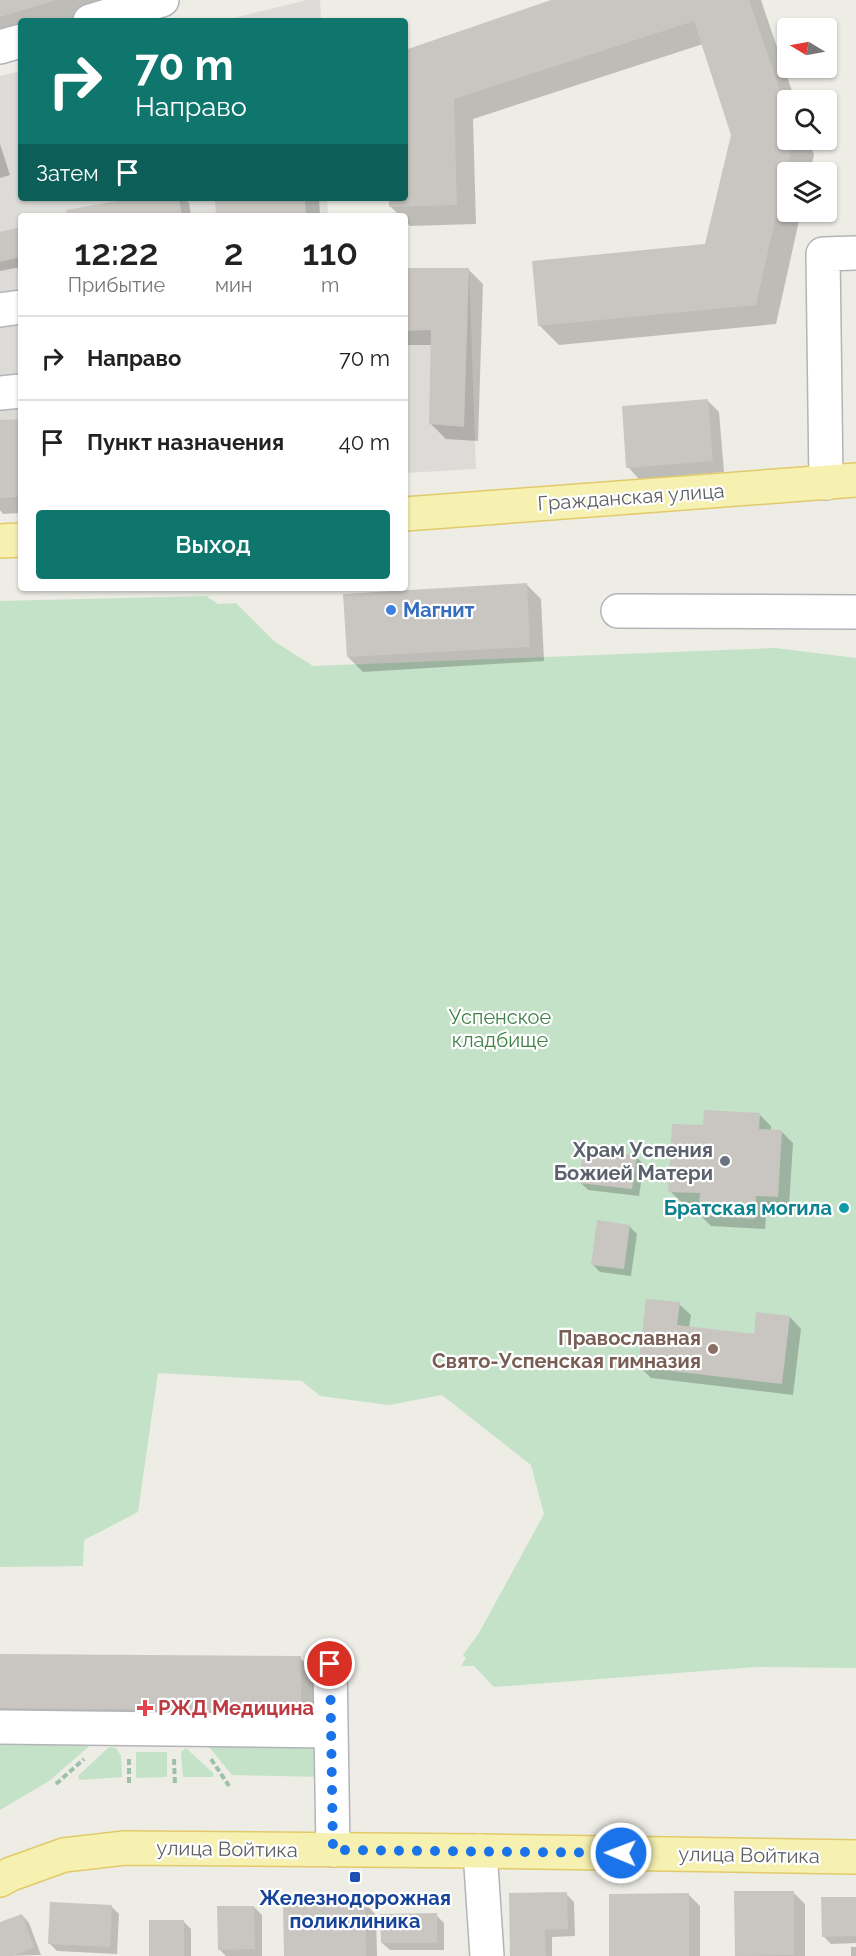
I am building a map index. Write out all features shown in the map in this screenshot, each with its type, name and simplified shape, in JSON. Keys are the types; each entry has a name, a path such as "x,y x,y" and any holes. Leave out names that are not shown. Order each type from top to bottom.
{"main road":[{"name":"Гражданская улица","path":"408,514 841,482"},
{"path":"0,541 18,540"},
{"name":"улица Войтика","path":"0,1881 11,1874 64,1855 124,1848 856,1857"}],"street":[{"path":"100,18 162,0"},
{"path":"0,47 18,42"},
{"path":"841,482 823,254 856,253"},
{"path":"0,310 18,307"},
{"path":"0,393 18,391"},
{"path":"618,611 856,612"},
{"path":"330,1664 333,1850"},
{"path":"0,1726 330,1731"},
{"path":"480,1851 487,1956"}],"shaded area":[{"path":"307,0 320,0 321,18 234,18"},
{"path":"18,72 18,201 327,201 328,213 18,213 18,498 0,499 0,76"},
{"path":"408,268 469,268 476,469 408,473"}],"green space":[{"name":"Успенское кладбище","path":"206,596 218,604 236,603 274,641 313,666 775,648 856,658 856,1668 756,1667 494,1687 474,1666 461,1666 466,1658 463,1655 479,1633 544,1514 531,1465 442,1395 389,1405 320,1396 302,1381 158,1373 138,1512 84,1540 83,1566 0,1567 0,601"},
{"path":"0,1735 94,1742 49,1781 0,1810"},
{"path":"325,1738 324,1777 232,1775 206,1743"},
{"path":"109,1747 116,1748 121,1756 122,1777 79,1780 78,1776"},
{"path":"186,1748 214,1774 213,1777 183,1777 181,1752"},
{"path":"136,1752 167,1752 167,1777 136,1778"}],"building":[{"path":"0,0 53,0 53,1 0,17"},
{"path":"551,0 749,0 780,90 777,90 777,150 791,150 788,162 777,162 777,211 756,305 538,326 532,261 705,244 731,135 694,21 454,99 457,205 389,207 389,201 408,201 408,49"},
{"path":"117,201 180,201 182,213 66,213 66,210"},
{"path":"215,201 305,201 306,213 216,213"},
{"path":"18,228 18,258 0,262 0,232"},
{"path":"408,268 469,268 464,427 429,424 431,330 408,331"},
{"path":"708,399 713,461 626,468 622,406"},
{"path":"18,419 18,497 0,499 0,420"},
{"path":"527,583 530,647 347,657 343,594"},
{"name":"Храм Успения Божией Матери","path":"704,1110 760,1113 759,1129 782,1130 778,1197 756,1196 754,1219 698,1215 700,1193 668,1192 672,1124 703,1125"},
{"path":"583,1149 637,1155 632,1189 579,1183"},
{"path":"597,1220 630,1225 624,1269 591,1265"},
{"path":"646,1299 680,1302 677,1325 754,1334 756,1312 790,1316 782,1384 638,1367"},
{"path":"0,1654 301,1656 301,1711 0,1708"},
{"path":"734,1891 794,1891 794,1955 735,1956"},
{"path":"567,1892 568,1929 545,1930 546,1956 510,1956 509,1893"},
{"path":"689,1893 689,1956 609,1956 609,1894"},
{"path":"821,1897 856,1897 856,1936 822,1937"},
{"path":"50,1902 112,1905 110,1947 48,1944"},
{"path":"365,1902 366,1956 284,1956 283,1904"},
{"path":"217,1906 254,1906 255,1949 218,1950"},
{"path":"437,1913 437,1943 381,1943 380,1914"},
{"path":"22,1914 34,1948 11,1956 0,1956 0,1922"},
{"path":"149,1920 184,1920 184,1956 149,1956"}],"place":[{"name":"Магнит","path":"391,610"},
{"name":"Храм Успения Божией Матери","path":"725,1161"},
{"name":"Братская могила","path":"844,1208"},
{"name":"Православная Свято-Успенская гимназия","path":"713,1349"},
{"name":"РЖД Медицина","path":"145,1708"},
{"name":"Железнодорожная поликлиника","path":"355,1877"}],"route":[{"path":"330,1664 333,1850 621,1853"}]}
